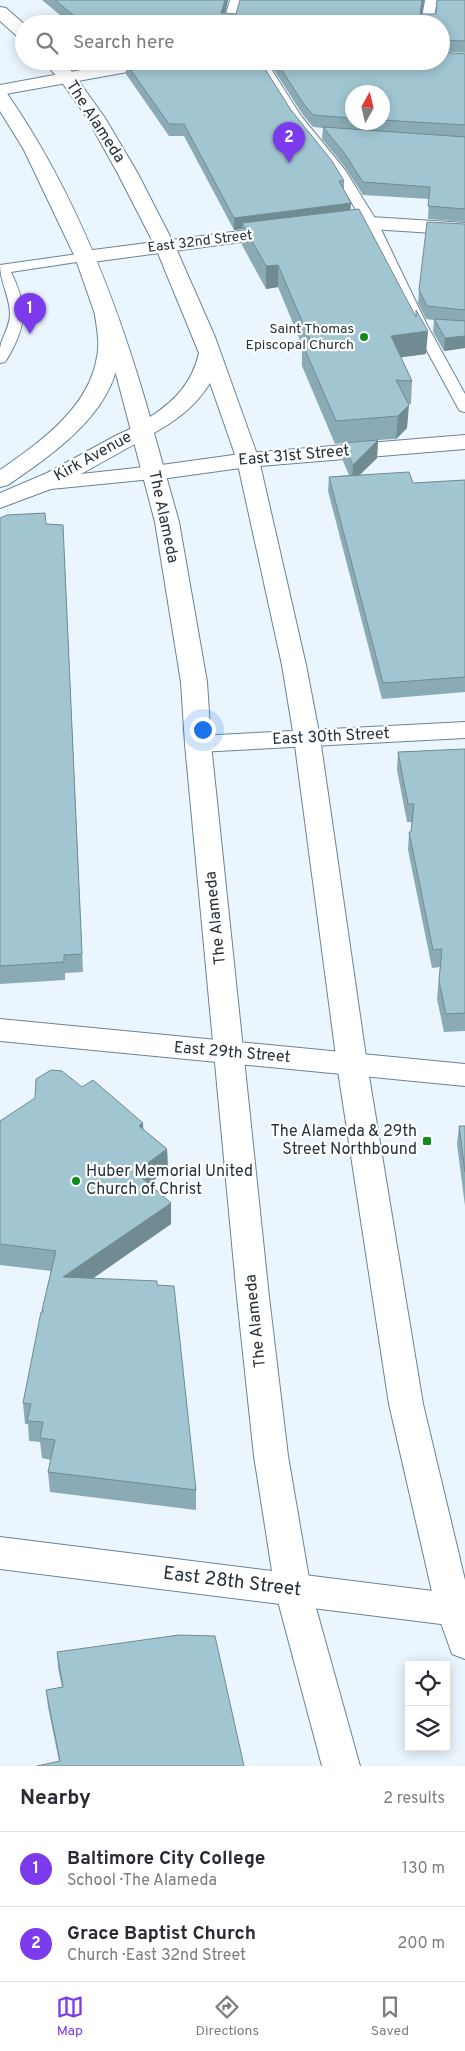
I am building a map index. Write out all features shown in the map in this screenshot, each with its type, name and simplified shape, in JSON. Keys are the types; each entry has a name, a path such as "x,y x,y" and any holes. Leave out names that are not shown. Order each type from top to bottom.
{"main road":[{"path":"0,12 15,25"},
{"name":"The Alameda","path":"60,70 96,118 127,172 165,246 210,354 248,460 294,665 307,738 352,1064 406,1404 459,1610 465,1642"},
{"path":"0,90 108,70"},
{"name":"The Alameda","path":"0,96 33,150 85,257 127,374 167,522 194,682 198,744 270,1446 293,1590 341,1766"},
{"name":"East 32nd Street","path":"85,257 305,229 371,223 465,229"},
{"name":"Kirk Avenue","path":"0,480 57,438 79,415 101,383 108,357 104,308"},
{"name":"Kirk Avenue","path":"0,501 44,485 177,409 187,400 204,377 210,354"},
{"name":"East 31st Street","path":"154,472 248,460 465,442"},
{"name":"Kirk Avenue","path":"44,485 154,472"},
{"name":"East 30th Street","path":"198,744 465,730"},
{"name":"East 29th Street","path":"0,1030 465,1075"},
{"name":"East 28th Street","path":"0,1553 459,1610"}],"lane":[{"path":"232,15 236,0"},
{"path":"428,15 431,0"},
{"path":"266,70 296,118 338,170 371,223 420,325 465,408"},
{"path":"308,133 328,134"},
{"path":"0,359 12,338 17,322 18,306 15,292 2,269 85,257"},
{"path":"420,325 438,326"}],"building":[{"path":"55,0 225,0 221,13 236,14 240,0 422,0 420,14 434,14 436,13 437,0 465,0 465,41 450,40 450,15 73,15"},
{"path":"450,53 465,54 465,125 390,120 390,85 345,85 345,117 313,115 282,70 450,70"},
{"path":"131,70 266,70 291,110 332,161 344,181 339,181 351,203 234,218 184,124 169,124"},
{"path":"323,127 465,137 465,209 428,206 430,187 363,182 345,154"},
{"path":"359,209 416,317 416,310 428,331 391,336 412,381 396,380 409,405 398,416 336,421 302,343 311,342 278,265 266,266 242,223"},
{"path":"427,222 465,224 465,310 427,306 419,290"},
{"path":"434,319 465,321 465,336 445,338"},
{"path":"378,440 353,465 343,443"},
{"path":"409,472 413,483 465,480 465,677 383,683 329,477"},
{"path":"45,513 46,524 63,525 82,954 64,955 64,962 0,966 0,518 7,515"},
{"path":"465,749 465,1013 446,1014 439,981 442,949 433,950 409,832 411,832 414,804 408,804 398,752"},
{"path":"51,1070 62,1071 82,1087 93,1080 143,1123 139,1126 167,1149 135,1172 171,1203 63,1277 157,1281 157,1285 174,1286 196,1490 48,1472 55,1440 40,1438 43,1422 27,1421 31,1404 23,1403 41,1312 44,1312 42,1310 56,1251 0,1244 0,1121 35,1098 36,1079"},
{"path":"459,1126 465,1126 465,1172"},
{"path":"179,1635 215,1636 244,1766 37,1766 60,1761 46,1690 63,1687 57,1652"}],"place":[{"name":"Grace Baptist Church","path":"289,163"},
{"name":"Baltimore City College","path":"30,334"},
{"name":"Saint Thomas Episcopal Church","path":"364,337"},
{"name":"The Alameda & 29th Street Northbound","path":"427,1141"},
{"name":"Huber Memorial United Church of Christ","path":"76,1181"}]}
